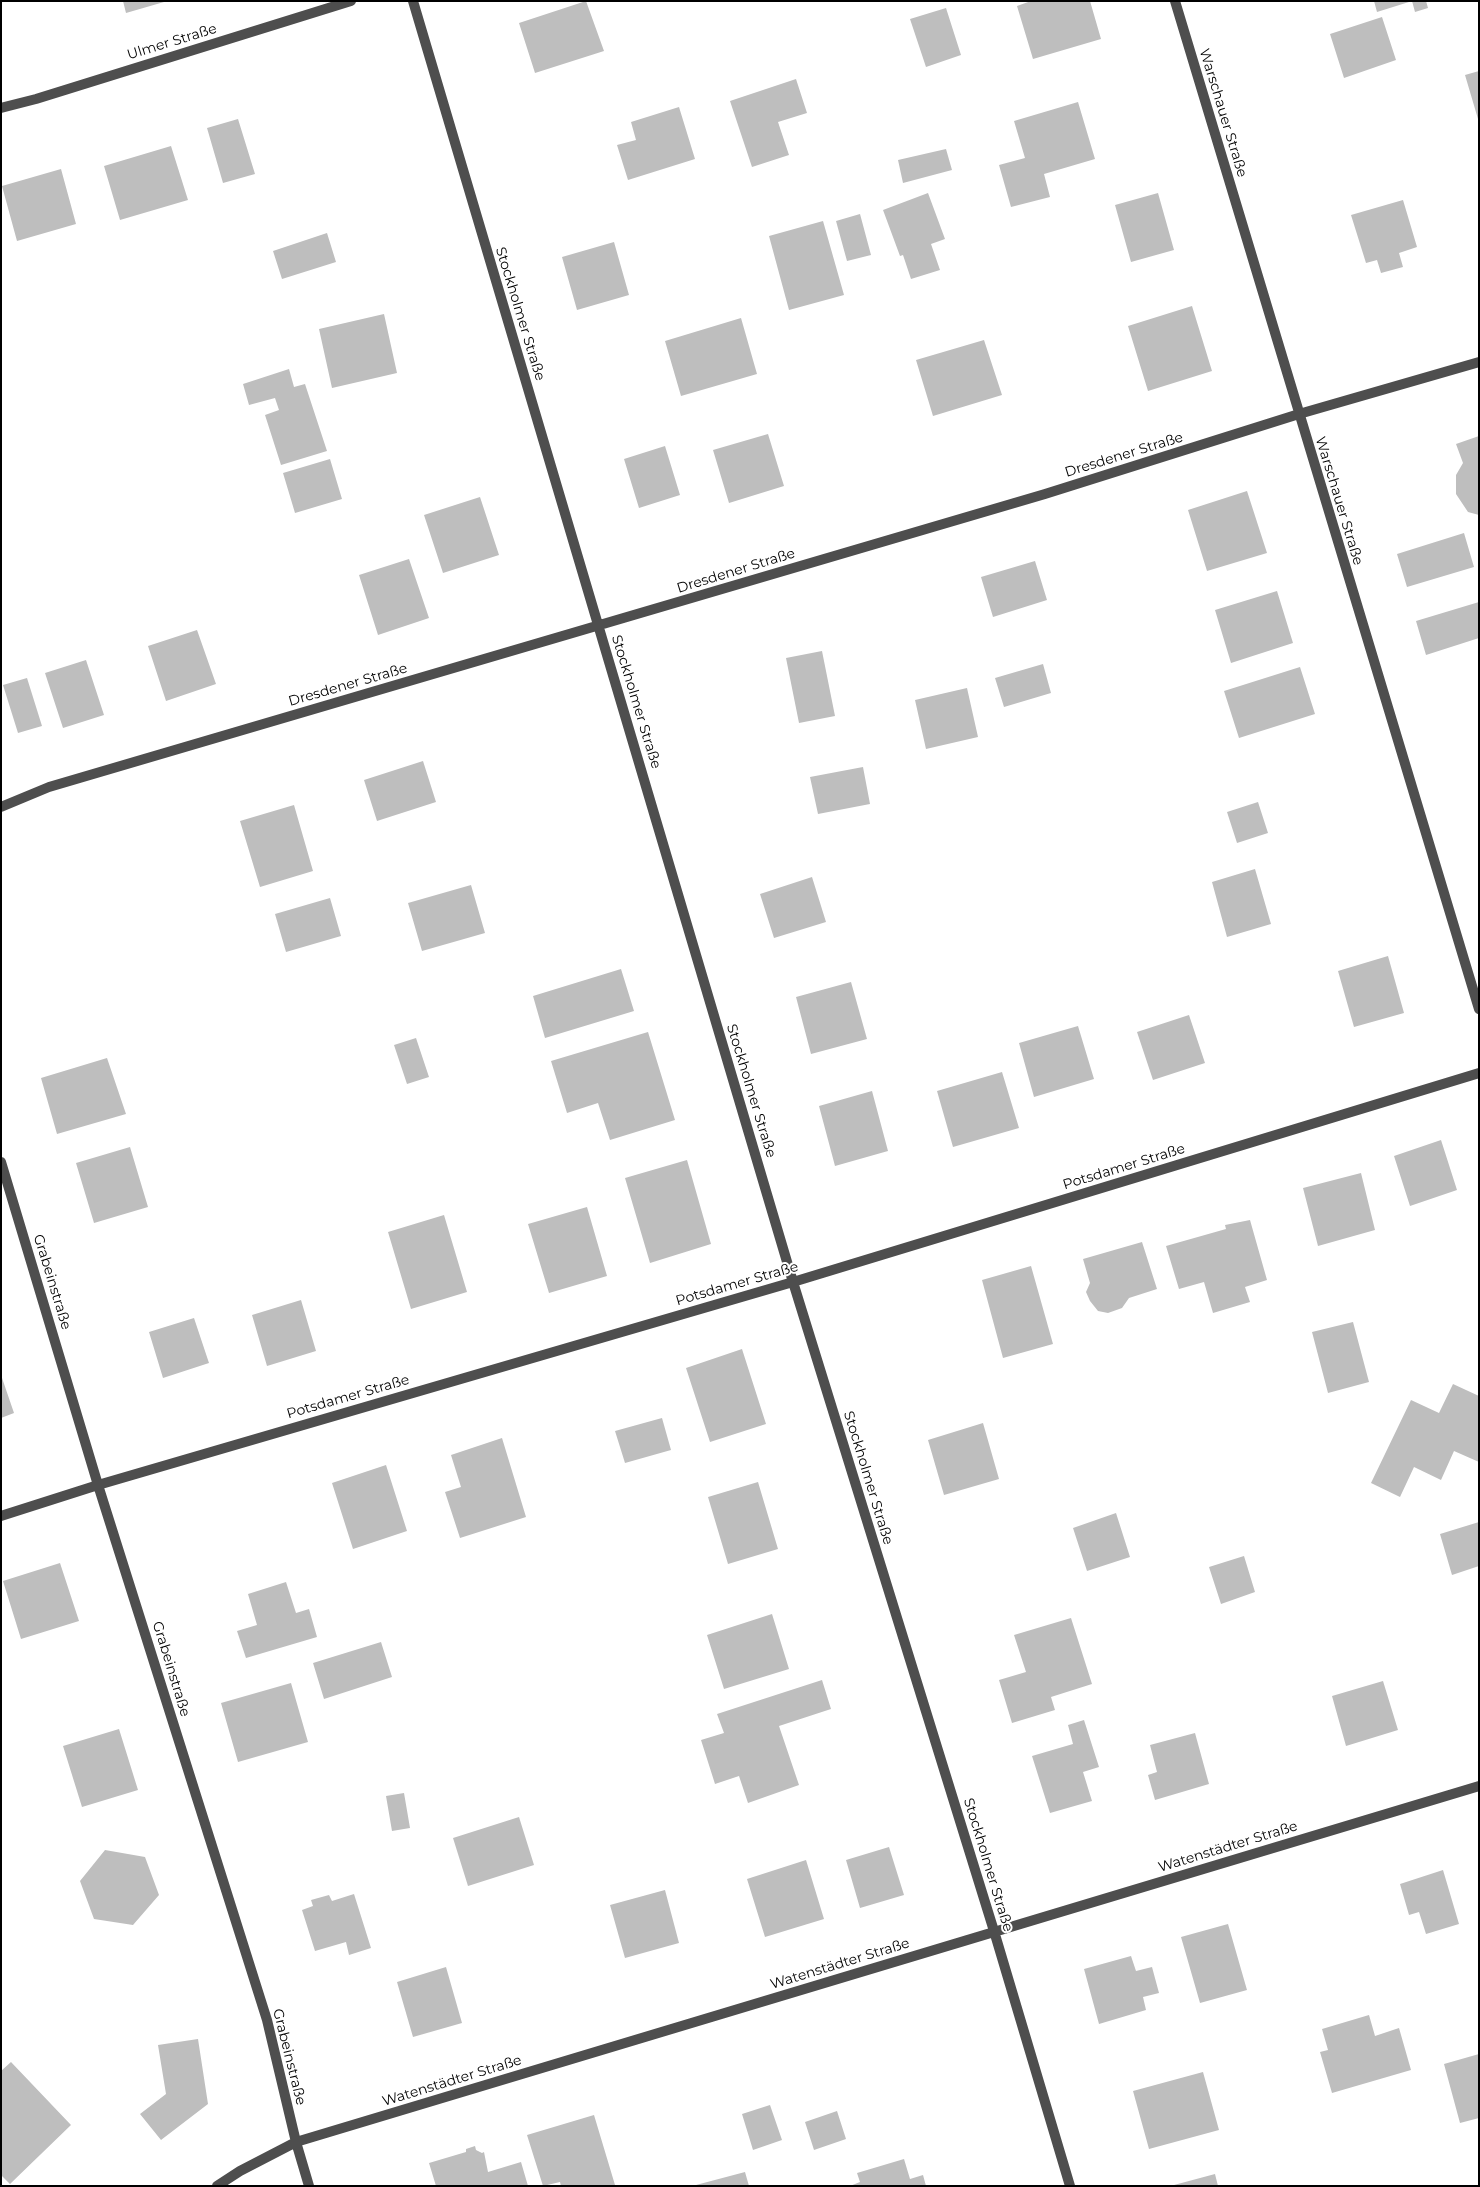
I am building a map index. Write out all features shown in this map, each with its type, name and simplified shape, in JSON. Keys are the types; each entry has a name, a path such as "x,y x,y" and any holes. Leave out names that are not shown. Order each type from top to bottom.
{"street":[{"name":"Ulmer Straße","path":"1,108 36,99 351,1"},
{"name":"Stockholmer Straße","path":"413,1 793,1282 994,1931 1070,2186"},
{"name":"Warschauer Straße","path":"1175,1 1479,1009"},
{"name":"Dresdener Straße","path":"1,806 49,787 1045,494 1299,414 1479,362"},
{"name":"Potsdamer Straße","path":"1,1516 98,1485 793,1282 1479,1073"},
{"name":"Grabeinstraße","path":"1,1162 98,1485 267,2020 308,2186"},
{"name":"Watenstädter Straße","path":"218,2186 240,2171 296,2142 1479,1786"}],"building":[{"path":"123,1 164,1 164,2 126,13"},
{"path":"586,1 604,51 535,73 519,23"},
{"path":"1031,1 1090,1 1101,39 1033,59 1017,6"},
{"path":"1374,1 1409,1 1409,2 1377,12"},
{"path":"1412,1 1426,1 1428,8 1415,12"},
{"path":"946,8 961,55 926,67 910,19"},
{"path":"1382,17 1396,60 1344,78 1330,34"},
{"path":"1479,71 1479,119 1478,119 1465,75"},
{"path":"796,79 807,113 778,122 789,155 752,167 730,101"},
{"path":"1078,102 1095,159 1044,174 1050,197 1011,207 999,165 1025,158 1014,121"},
{"path":"679,107 695,159 628,180 617,145 636,140 631,122"},
{"path":"238,119 255,174 223,183 207,128"},
{"path":"171,146 188,200 120,220 104,166"},
{"path":"946,149 952,170 903,183 898,160"},
{"path":"61,169 76,224 17,241 2,186"},
{"path":"928,193 945,239 931,244 940,270 911,279 903,255 900,256 883,210"},
{"path":"1158,193 1174,250 1131,262 1115,205"},
{"path":"1403,200 1417,247 1399,253 1403,267 1381,273 1377,260 1366,263 1351,215"},
{"path":"860,214 871,255 847,261 836,221"},
{"path":"823,221 844,295 789,310 769,236"},
{"path":"327,233 336,262 282,279 273,251"},
{"path":"614,242 629,295 577,310 562,257"},
{"path":"1192,306 1212,371 1148,391 1128,326"},
{"path":"384,314 397,373 332,388 319,329"},
{"path":"741,318 757,374 681,396 665,341"},
{"path":"984,340 1002,395 933,416 916,360"},
{"path":"289,369 294,387 305,384 327,451 281,465 265,415 279,410 275,398 249,405 243,384"},
{"path":"768,434 784,486 729,503 713,450"},
{"path":"1479,436 1479,515 1468,512 1456,494 1456,475 1463,463 1456,444"},
{"path":"665,446 680,495 639,508 624,459"},
{"path":"330,459 342,499 295,513 283,473"},
{"path":"1247,491 1267,553 1207,571 1188,510"},
{"path":"480,497 499,555 443,573 424,515"},
{"path":"1464,533 1474,567 1407,587 1397,554"},
{"path":"409,559 429,618 378,635 359,575"},
{"path":"1035,561 1047,600 993,617 981,577"},
{"path":"1277,591 1293,643 1231,663 1215,610"},
{"path":"1479,602 1479,638 1426,655 1416,621"},
{"path":"197,630 216,684 166,701 148,646"},
{"path":"822,651 835,716 799,723 786,658"},
{"path":"86,660 104,715 63,728 45,673"},
{"path":"1043,664 1051,693 1004,707 995,678"},
{"path":"1300,667 1315,714 1239,738 1224,691"},
{"path":"27,678 42,726 18,733 3,685"},
{"path":"967,688 978,737 926,749 915,700"},
{"path":"423,761 436,802 377,821 364,780"},
{"path":"863,767 870,804 818,814 810,777"},
{"path":"1258,802 1268,833 1237,843 1227,812"},
{"path":"294,805 313,871 260,887 240,821"},
{"path":"1255,869 1271,924 1227,937 1212,882"},
{"path":"812,877 826,922 774,938 760,894"},
{"path":"471,885 485,933 422,951 408,903"},
{"path":"330,898 341,936 286,952 275,914"},
{"path":"1388,956 1404,1013 1354,1027 1338,971"},
{"path":"621,969 634,1011 545,1038 533,996"},
{"path":"851,982 867,1039 811,1054 796,997"},
{"path":"1189,1015 1205,1063 1153,1080 1137,1032"},
{"path":"1078,1026 1094,1079 1034,1097 1019,1043"},
{"path":"648,1032 675,1120 610,1140 598,1103 567,1113 551,1061"},
{"path":"416,1038 429,1077 407,1084 394,1045"},
{"path":"107,1058 126,1114 57,1134 41,1078"},
{"path":"1002,1072 1019,1128 953,1147 937,1091"},
{"path":"872,1091 888,1151 835,1166 819,1106"},
{"path":"1441,1140 1457,1190 1410,1206 1394,1156"},
{"path":"130,1147 148,1207 94,1223 76,1163"},
{"path":"687,1160 711,1244 650,1263 625,1178"},
{"path":"1361,1173 1375,1230 1318,1246 1303,1188"},
{"path":"587,1207 607,1276 549,1293 528,1224"},
{"path":"444,1215 467,1292 411,1309 388,1232"},
{"path":"1250,1220 1267,1280 1245,1287 1250,1302 1213,1313 1204,1282 1179,1289 1166,1246 1226,1229 1225,1225"},
{"path":"1142,1242 1157,1289 1129,1298 1122,1308 1108,1313 1098,1311 1086,1292 1090,1283 1083,1259"},
{"path":"1031,1266 1053,1344 1003,1358 982,1280"},
{"path":"301,1300 316,1351 267,1366 252,1315"},
{"path":"194,1318 209,1363 163,1378 149,1332"},
{"path":"1353,1322 1369,1382 1328,1393 1312,1332"},
{"path":"742,1349 766,1424 710,1442 686,1368"},
{"path":"1,1375 14,1413 1,1418"},
{"path":"1453,1384 1479,1396 1479,1462 1454,1451 1441,1480 1414,1467 1400,1497 1371,1483 1411,1400 1439,1413"},
{"path":"662,1418 671,1450 625,1463 615,1431"},
{"path":"983,1423 999,1479 944,1495 928,1440"},
{"path":"502,1438 526,1517 460,1538 445,1492 461,1487 451,1455"},
{"path":"386,1465 407,1531 353,1549 332,1483"},
{"path":"758,1482 778,1549 728,1564 708,1497"},
{"path":"1116,1513 1130,1557 1087,1571 1073,1528"},
{"path":"1479,1522 1479,1566 1452,1575 1440,1534"},
{"path":"1244,1556 1255,1592 1221,1604 1209,1567"},
{"path":"60,1563 79,1621 21,1639 3,1581"},
{"path":"286,1582 296,1613 309,1609 317,1637 246,1658 237,1631 257,1625 248,1594"},
{"path":"772,1614 789,1669 724,1689 707,1635"},
{"path":"1071,1618 1092,1684 1051,1697 1055,1710 1012,1723 999,1680 1026,1672 1014,1635"},
{"path":"381,1642 392,1677 324,1699 313,1663"},
{"path":"822,1680 831,1709 779,1726 799,1785 748,1803 739,1776 715,1784 701,1740 724,1733 717,1714"},
{"path":"1383,1681 1398,1730 1346,1746 1332,1696"},
{"path":"291,1683 308,1742 238,1762 221,1703"},
{"path":"1084,1720 1099,1767 1083,1772 1092,1801 1050,1813 1032,1756 1073,1744 1068,1725"},
{"path":"119,1729 138,1790 82,1807 63,1746"},
{"path":"1195,1733 1209,1784 1155,1800 1148,1775 1157,1772 1150,1745"},
{"path":"404,1793 410,1828 392,1831 386,1796"},
{"path":"519,1817 534,1865 468,1886 453,1838"},
{"path":"889,1847 904,1895 860,1908 846,1860"},
{"path":"105,1850 145,1857 159,1895 133,1925 94,1919 80,1881"},
{"path":"806,1860 824,1919 765,1937 747,1879"},
{"path":"1443,1870 1459,1924 1426,1934 1419,1912 1409,1915 1400,1884"},
{"path":"665,1890 679,1943 625,1958 610,1905"},
{"path":"354,1894 371,1948 349,1955 346,1942 315,1951 302,1910 313,1906 311,1900 329,1895 332,1901"},
{"path":"1228,1924 1247,1990 1200,2003 1181,1937"},
{"path":"1131,1956 1136,1971 1152,1967 1159,1993 1143,1997 1146,2010 1099,2024 1084,1969"},
{"path":"446,1967 462,2023 413,2037 397,1982"},
{"path":"1369,2015 1375,2036 1399,2028 1411,2070 1332,2093 1320,2052 1328,2050 1322,2029"},
{"path":"198,2039 208,2104 161,2140 140,2114 166,2094 158,2045"},
{"path":"1479,2054 1479,2118 1460,2123 1444,2064"},
{"path":"11,2062 71,2125 10,2184 1,2175 1,2071"},
{"path":"1203,2072 1219,2130 1149,2149 1133,2091"},
{"path":"770,2105 782,2140 753,2150 742,2114"},
{"path":"837,2111 846,2139 814,2150 805,2122"},
{"path":"594,2115 615,2185 561,2186 560,2182 543,2186 527,2135"},
{"path":"475,2146 476,2150 484,2152 488,2172 521,2162 528,2186 436,2186 429,2163 466,2152 466,2149"},
{"path":"904,2159 910,2179 923,2175 926,2186 850,2186 860,2182 857,2173"},
{"path":"745,2172 749,2186 696,2186 696,2185"},
{"path":"1215,2174 1218,2186 1174,2186 1174,2185"}]}
